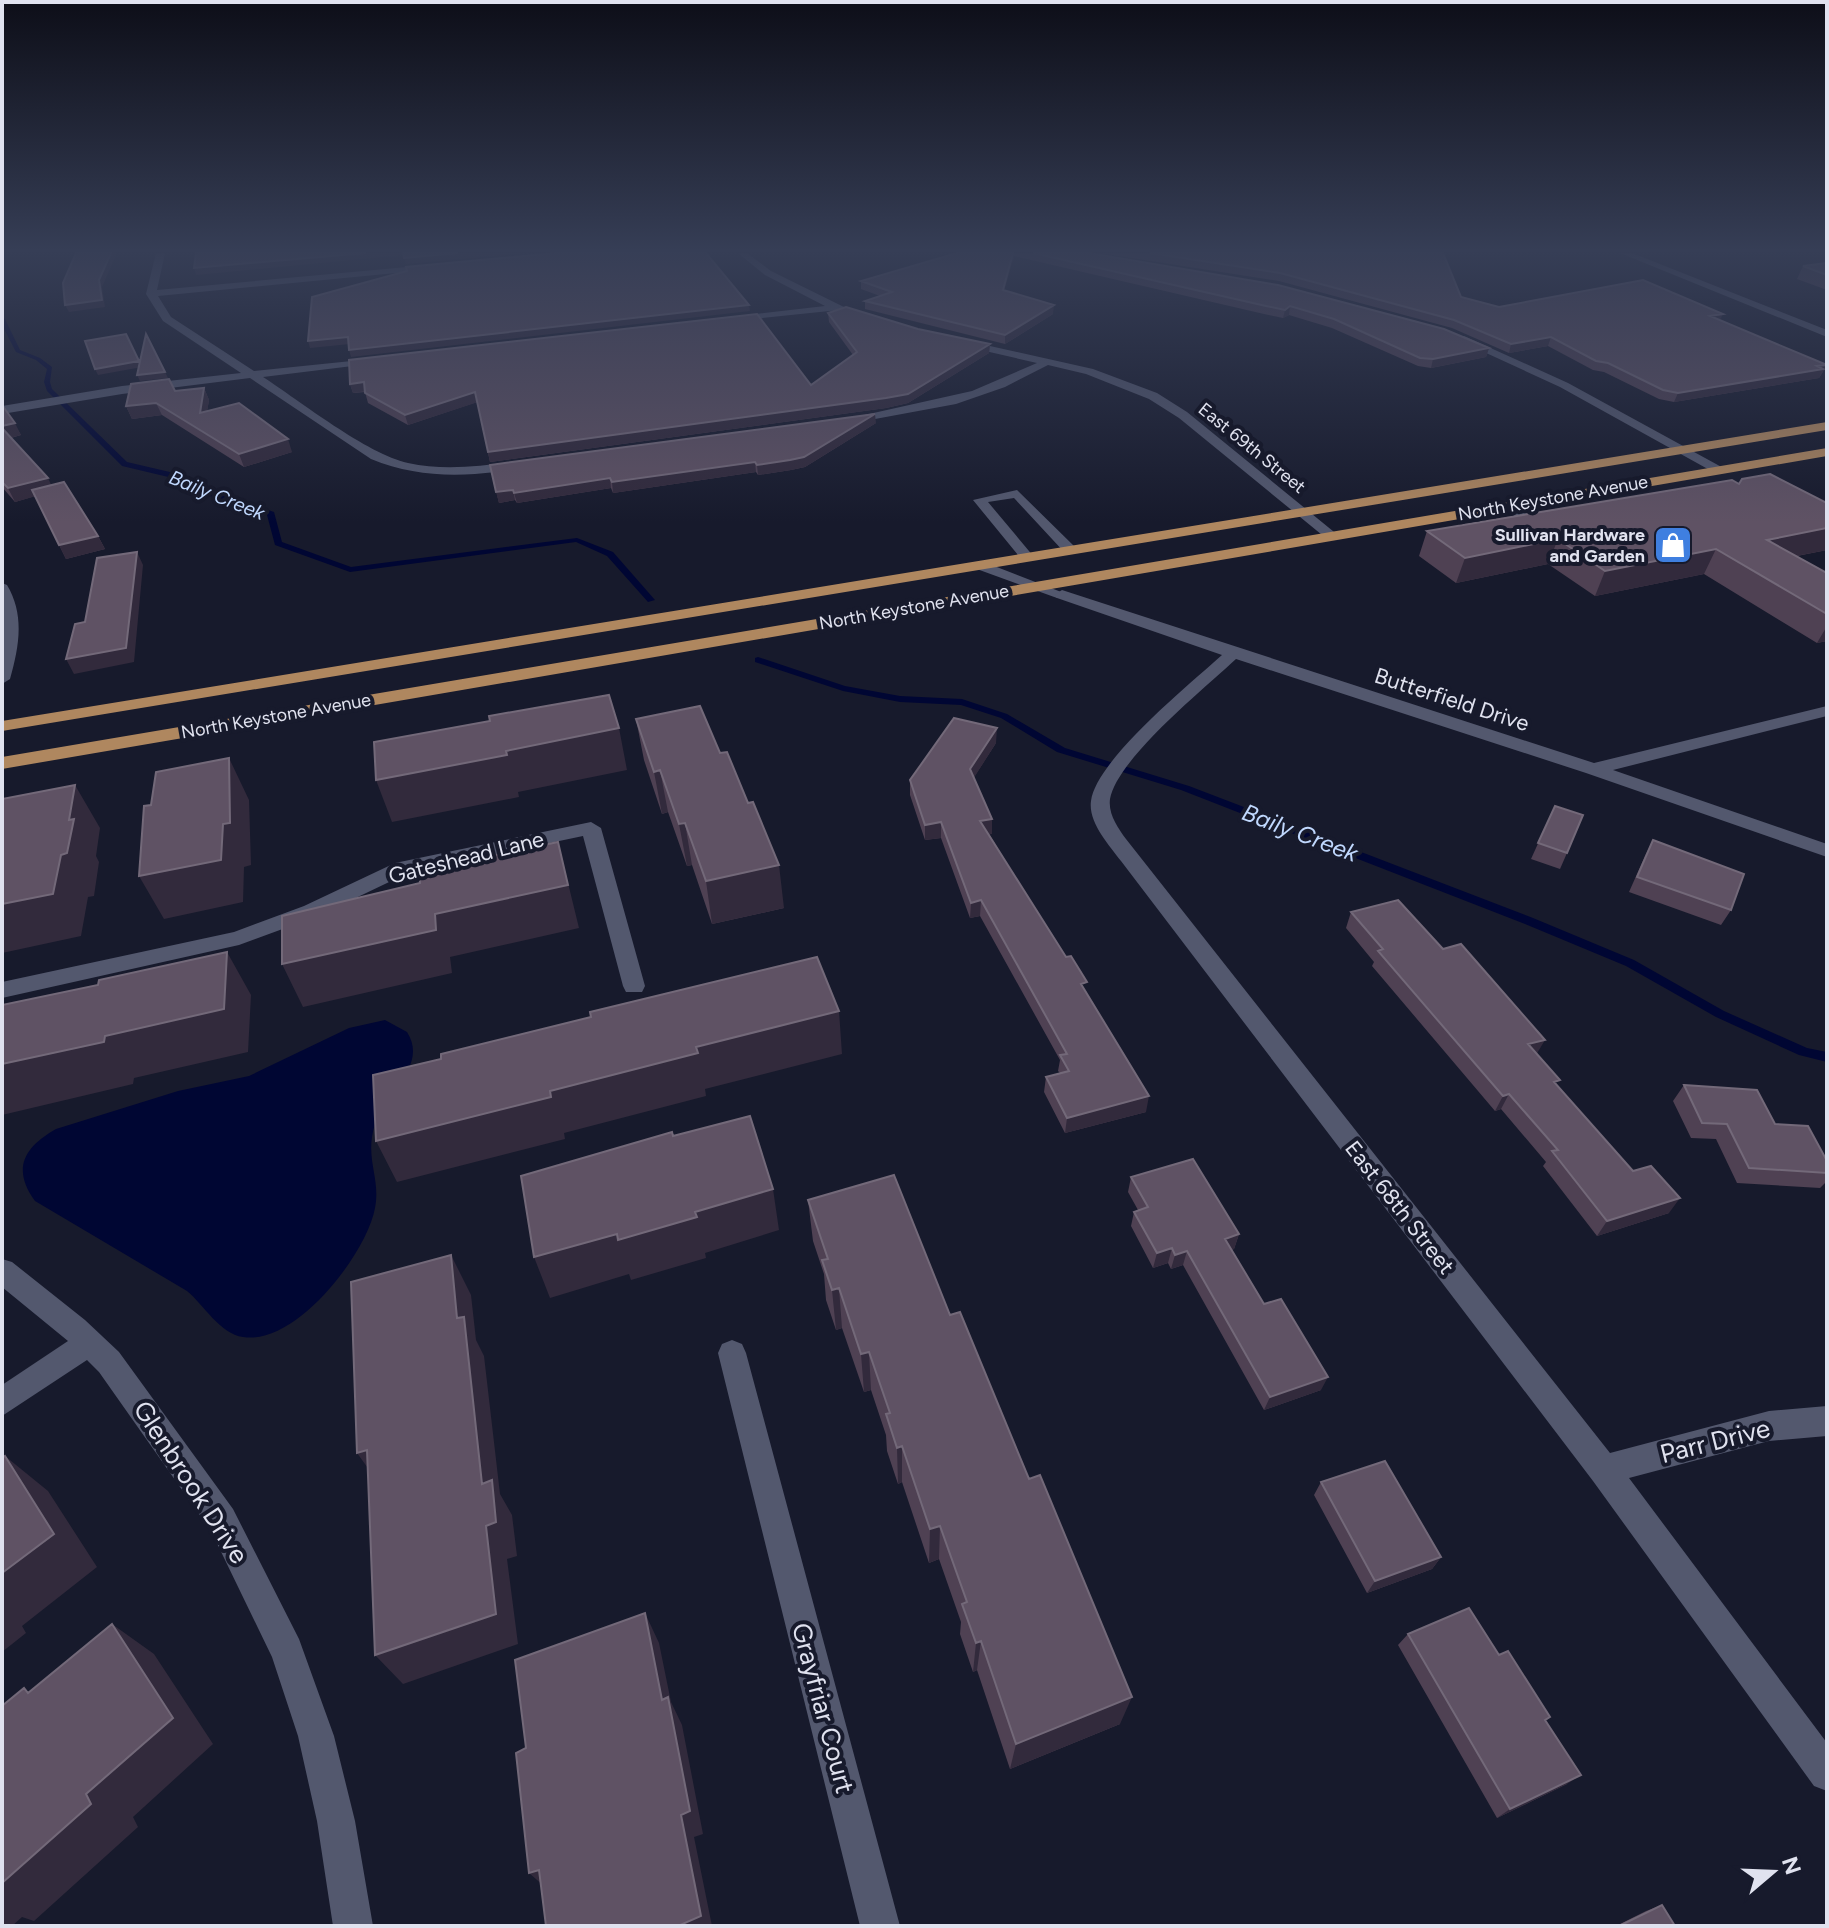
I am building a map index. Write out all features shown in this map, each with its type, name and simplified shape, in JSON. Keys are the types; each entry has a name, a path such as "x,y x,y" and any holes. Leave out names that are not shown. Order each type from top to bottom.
{"main road":[{"name":"North Keystone Avenue","path":"2,726 1827,426"},
{"name":"North Keystone Avenue","path":"2,763 1827,452"}],"street":[{"path":"203,343 376,456 410,467 473,470 542,462"},
{"name":"East 69th Street","path":"965,343 1117,380 1164,402 1332,536"},
{"path":"1470,343 1546,376 1720,470"},
{"path":"2,410 74,397 389,359"},
{"path":"840,421 914,410 972,396 1019,378 1048,361"},
{"path":"2,588 13,618 11,646 2,679"},
{"name":"Butterfield Drive","path":"1062,595 1593,769 1827,851"},
{"name":"East 68th Street","path":"1233,653 1148,734 1105,782 1100,800 1103,818 1128,856 1604,1470 1827,1773"},
{"path":"1593,769 1827,711"},
{"name":"Gateshead Lane","path":"2,990 239,938 311,911 402,868 591,828 634,986"},
{"name":"Glenbrook Drive","path":"2,1271 109,1362 222,1520 287,1651 322,1764 353,1926"},
{"path":"2,1402 89,1343"},
{"name":"Grayfriar Court","path":"732,1353 880,1926"},
{"name":"Parr Drive","path":"1604,1470 1769,1426 1827,1421"}],"lane":[{"path":"1508,506 1540,528"},
{"path":"1027,557 1025,528 1070,550"},
{"path":"979,565 1062,595"}],"water":[{"path":"385,1020 407,1032 413,1057 375,1124 371,1148 376,1197 369,1227 344,1271 326,1293 285,1327 264,1336 243,1337 227,1331 187,1291 35,1201 28,1189 24,1179 24,1160 36,1144 56,1129 178,1091 249,1076 349,1028"}],"building":[{"path":"86,343 130,343 139,361 95,369"},
{"path":"144,343 150,343 165,372 137,375"},
{"path":"348,343 411,343 349,350"},
{"path":"500,343 779,343 811,385 857,352 850,343 990,344 908,394 488,452 475,392 405,415 365,393 364,382 350,384 349,360"},
{"path":"1387,343 1477,343 1489,348 1433,359 1420,358"},
{"path":"1562,343 1774,343 1827,365 1817,366 1823,369 1678,393 1663,390 1608,363 1596,361"},
{"path":"169,379 175,391 204,388 200,413 239,403 288,439 239,454 156,403 126,406 131,384"},
{"path":"2,405 15,423 2,426"},
{"path":"875,414 804,457 757,465 755,462 612,482 610,478 514,493 513,490 496,492 490,465"},
{"path":"2,428 48,478 8,488 2,482"},
{"path":"1770,474 1827,503 1827,528 1767,540 1827,573 1827,614 1716,549 1605,571 1558,539 1465,558 1427,531 1732,480 1739,484 1742,479"},
{"path":"64,482 98,536 59,545 32,490"},
{"path":"137,552 126,648 66,659 75,624 85,622 97,558"},
{"path":"609,695 619,728 506,751 507,755 376,780 374,742 490,721 489,716"},
{"path":"700,706 720,753 727,752 748,803 753,802 779,865 706,881 685,823 679,824 660,770 654,772 636,719"},
{"path":"954,718 997,728 970,769 992,819 980,821 1066,957 1071,956 1087,982 1081,984 1149,1096 1067,1118 1046,1077 1069,1071 1060,1055 1067,1054 981,900 971,903 941,822 925,825 910,780"},
{"path":"229,758 230,823 223,824 221,860 139,876 144,806 151,805 156,772"},
{"path":"75,785 69,820 74,819 67,853 61,855 53,894 2,904 2,799"},
{"path":"1555,806 1583,815 1567,853 1538,843"},
{"path":"1653,840 1744,874 1731,910 1637,877"},
{"path":"558,842 568,885 435,914 436,930 282,964 282,916 420,883 419,871"},
{"path":"1398,900 1443,949 1461,944 1545,1040 1528,1044 1560,1080 1554,1082 1633,1171 1651,1166 1680,1198 1607,1221 1552,1151 1558,1150 1509,1094 1503,1096 1378,951 1383,949 1351,912"},
{"path":"227,952 224,1009 105,1036 104,1042 2,1064 2,1005 98,985 99,980"},
{"path":"817,957 839,1011 696,1047 698,1053 550,1091 551,1097 376,1141 373,1075 441,1059 441,1054 591,1017 590,1012"},
{"path":"1684,1085 1757,1090 1775,1124 1808,1126 1827,1161 1827,1173 1749,1168 1727,1124 1702,1123"},
{"path":"750,1116 773,1189 695,1212 697,1217 618,1240 617,1234 534,1257 521,1176 672,1132 673,1136"},
{"path":"1193,1159 1239,1234 1225,1239 1264,1304 1281,1299 1328,1377 1270,1397 1187,1251 1175,1255 1172,1248 1157,1253 1134,1212 1148,1207 1131,1177"},
{"path":"894,1175 950,1315 960,1312 1029,1479 1040,1475 1132,1697 1016,1744 981,1641 976,1643 962,1604 967,1602 940,1526 930,1529 902,1446 897,1448 886,1414 890,1413 869,1352 861,1354 839,1288 832,1290 822,1260 828,1259 808,1200"},
{"path":"451,1255 457,1318 464,1317 482,1484 492,1480 496,1522 486,1526 496,1614 375,1655 367,1450 357,1453 351,1282"},
{"path":"5,1456 54,1534 2,1573 2,1458"},
{"path":"1385,1461 1441,1557 1375,1581 1321,1482"},
{"path":"1469,1608 1499,1655 1508,1651 1550,1717 1545,1720 1581,1775 1510,1809 1408,1634"},
{"path":"645,1613 662,1700 668,1697 690,1811 681,1815 701,1916 678,1926 546,1926 539,1870 529,1873 516,1753 526,1748 515,1660"},
{"path":"112,1624 173,1718 86,1794 91,1804 2,1883 2,1706 24,1688 28,1693"},
{"path":"1662,1905 1675,1926 1619,1926"}],"waterway":[{"name":"Baily Creek","path":"14,343 18,351 50,368 49,390 125,464 184,478 204,491 271,514 278,543 350,570 577,540 610,554 651,600"},
{"name":"Baily Creek","path":"758,660 843,688 900,699 962,702 1004,716 1061,750 1185,788 1529,921 1630,963 1720,1014 1804,1052 1827,1057"}],"place":[{"name":"Sullivan Hardware and Garden","path":"1673,545"}]}
